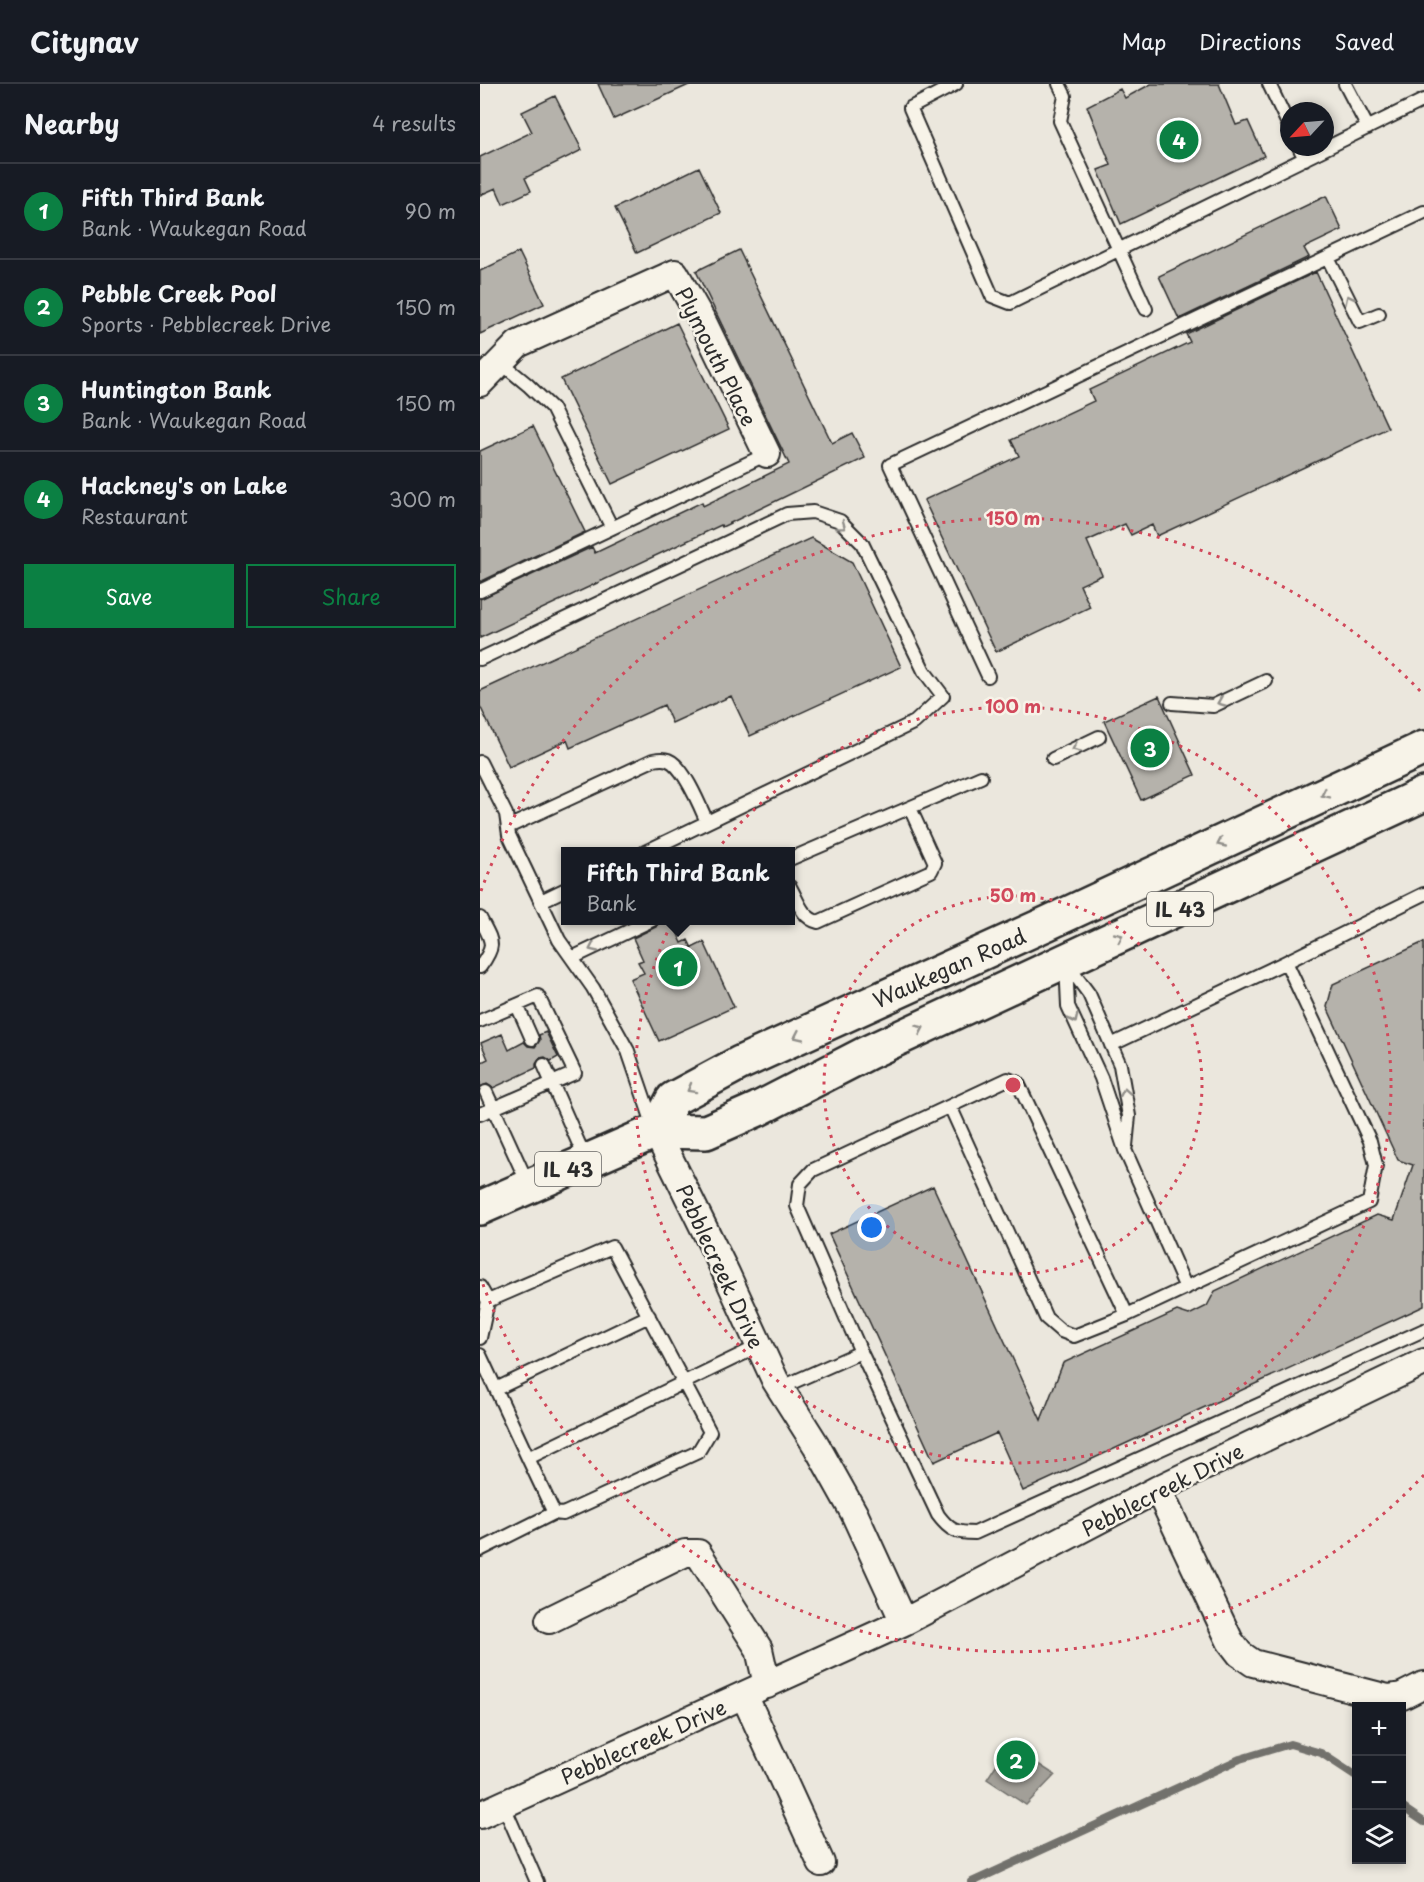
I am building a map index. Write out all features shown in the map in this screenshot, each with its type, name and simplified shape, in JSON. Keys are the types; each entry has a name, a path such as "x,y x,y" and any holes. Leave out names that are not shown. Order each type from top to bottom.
{"main road":[{"name":"Waukegan Road","path":"656,1131 673,1099 740,1063 1424,748"},
{"name":"Waukegan Road","path":"480,1208 656,1131 706,1132 867,1053 1424,794"}],"street":[{"name":"Plymouth Place","path":"480,383 518,344 675,273 704,324 767,454"},
{"name":"Pebblecreek Drive","path":"656,1131 780,1388 816,1445 854,1513 904,1622"},
{"name":"Pebblecreek Drive","path":"480,1815 904,1622 1158,1489 1424,1362"},
{"path":"1158,1489 1230,1641 1240,1654 1253,1663 1388,1698 1402,1696 1424,1685"},
{"path":"549,1620 685,1553 698,1553 759,1649 767,1685"},
{"path":"744,1695 821,1863"}],"lane":[{"path":"956,84 910,108 992,296 1010,303 1296,156"},
{"path":"1059,84 1065,96 1060,121 1146,309"},
{"path":"1269,84 1280,107"},
{"path":"1346,84 1368,128"},
{"path":"1334,141 1368,128 1424,100"},
{"path":"988,676 890,465 1424,212"},
{"path":"1328,258 1360,322 1379,314"},
{"path":"500,362 552,408 612,528"},
{"path":"480,591 767,454"},
{"path":"480,659 788,514 813,512 840,521 862,543 924,671 943,696 915,722 656,847"},
{"path":"1172,703 1213,706 1266,681"},
{"path":"1053,759 1099,737"},
{"path":"508,827 653,759 666,759 673,763 685,778 708,822"},
{"path":"480,762 506,814 509,835 560,940 593,988 628,1051 656,1131"},
{"path":"795,857 981,777"},
{"path":"795,897 804,914 809,919 818,921 931,871 935,863 910,807"},
{"path":"541,901 561,891"},
{"path":"1111,1045 1424,896"},
{"path":"480,918 491,942 491,952 480,967"},
{"path":"572,958 643,925"},
{"path":"1066,962 1089,994 1120,1065 1129,1116 1125,1150"},
{"path":"1066,962 1068,1006 1101,1078 1125,1150 1186,1288"},
{"path":"950,1106 1046,1318 1060,1331 1074,1336 1127,1315 1369,1202 1376,1165 1370,1141 1286,962"},
{"path":"480,1021 538,996 575,1073 480,1114"},
{"path":"517,1005 532,1039"},
{"path":"544,1065 587,1161"},
{"path":"1127,1315 1018,1083 1008,1079 813,1170 800,1184 797,1206 861,1352 938,1515 946,1525 958,1533 975,1533 1424,1330"},
{"path":"486,1092 529,1187"},
{"path":"480,1550 554,1514 563,1514 698,1452 710,1432 612,1247 488,1302"},
{"path":"480,1287 488,1302 480,1338"},
{"path":"496,1389 649,1316"},
{"path":"528,1458 759,1346"},
{"path":"780,1388 861,1352"},
{"path":"480,1355 554,1514"},
{"path":"504,1804 537,1882"}],"shaded area":[{"path":"1009,1745 1055,1775 1026,1805 987,1779"}],"building":[{"path":"598,84 691,84 614,119"},
{"path":"1151,84 1219,84 1236,125 1248,121 1264,156 1121,224 1098,170 1111,165 1087,106 1120,89 1125,98"},
{"path":"555,96 582,150 525,178 531,191 503,204 496,188 480,195 480,157 532,132 522,112"},
{"path":"699,167 721,213 637,253 615,208"},
{"path":"1326,196 1342,230 1304,248 1309,257 1179,319 1159,276"},
{"path":"739,250 832,443 852,433 865,458 722,527 721,525 480,638 480,599 592,547 595,553 702,502 703,506 789,464 696,271"},
{"path":"519,252 544,304 480,334 480,271"},
{"path":"1316,272 1388,428 1157,536 1152,525 1131,535 1125,524 1087,541 1102,575 1080,585 1090,607 996,652 924,500 1019,456 1011,440 1094,401 1089,390 1190,342 1186,334"},
{"path":"677,323 729,429 612,484 561,379"},
{"path":"533,426 585,532 480,582 480,451"},
{"path":"811,538 852,562 901,667 750,736 731,696 672,723 664,705 570,748 567,740 509,767 480,706 480,691"},
{"path":"1159,696 1195,775 1141,800 1104,721"},
{"path":"657,925 674,925 682,943 688,940 692,948 704,942 734,1007 659,1041 630,979 644,973 638,962 643,960 633,938"},
{"path":"1424,942 1424,1306 1023,1491 997,1433 934,1462 829,1234 933,1186 1041,1420 1063,1363 1177,1311 1189,1315 1207,1306 1215,1291 1377,1215 1394,1220 1413,1165 1398,1160 1327,1007 1333,984"},
{"path":"546,1032 558,1057 551,1061 545,1057 540,1058 536,1068 493,1088 487,1084 480,1087 480,1063 488,1059 481,1043 502,1034 509,1050 524,1042 528,1046 535,1047 540,1040 539,1035"}],"waterway":[{"path":"972,1882 1240,1759 1290,1744 1321,1753 1352,1773"},
{"path":"1406,1810 1424,1822"}],"place":[{"name":"Hackney's on Lake","path":"1179,140"},
{"name":"Huntington Bank","path":"1150,748"},
{"name":"Fifth Third Bank","path":"678,967"},
{"name":"Pebble Creek Pool","path":"1016,1760"}]}
